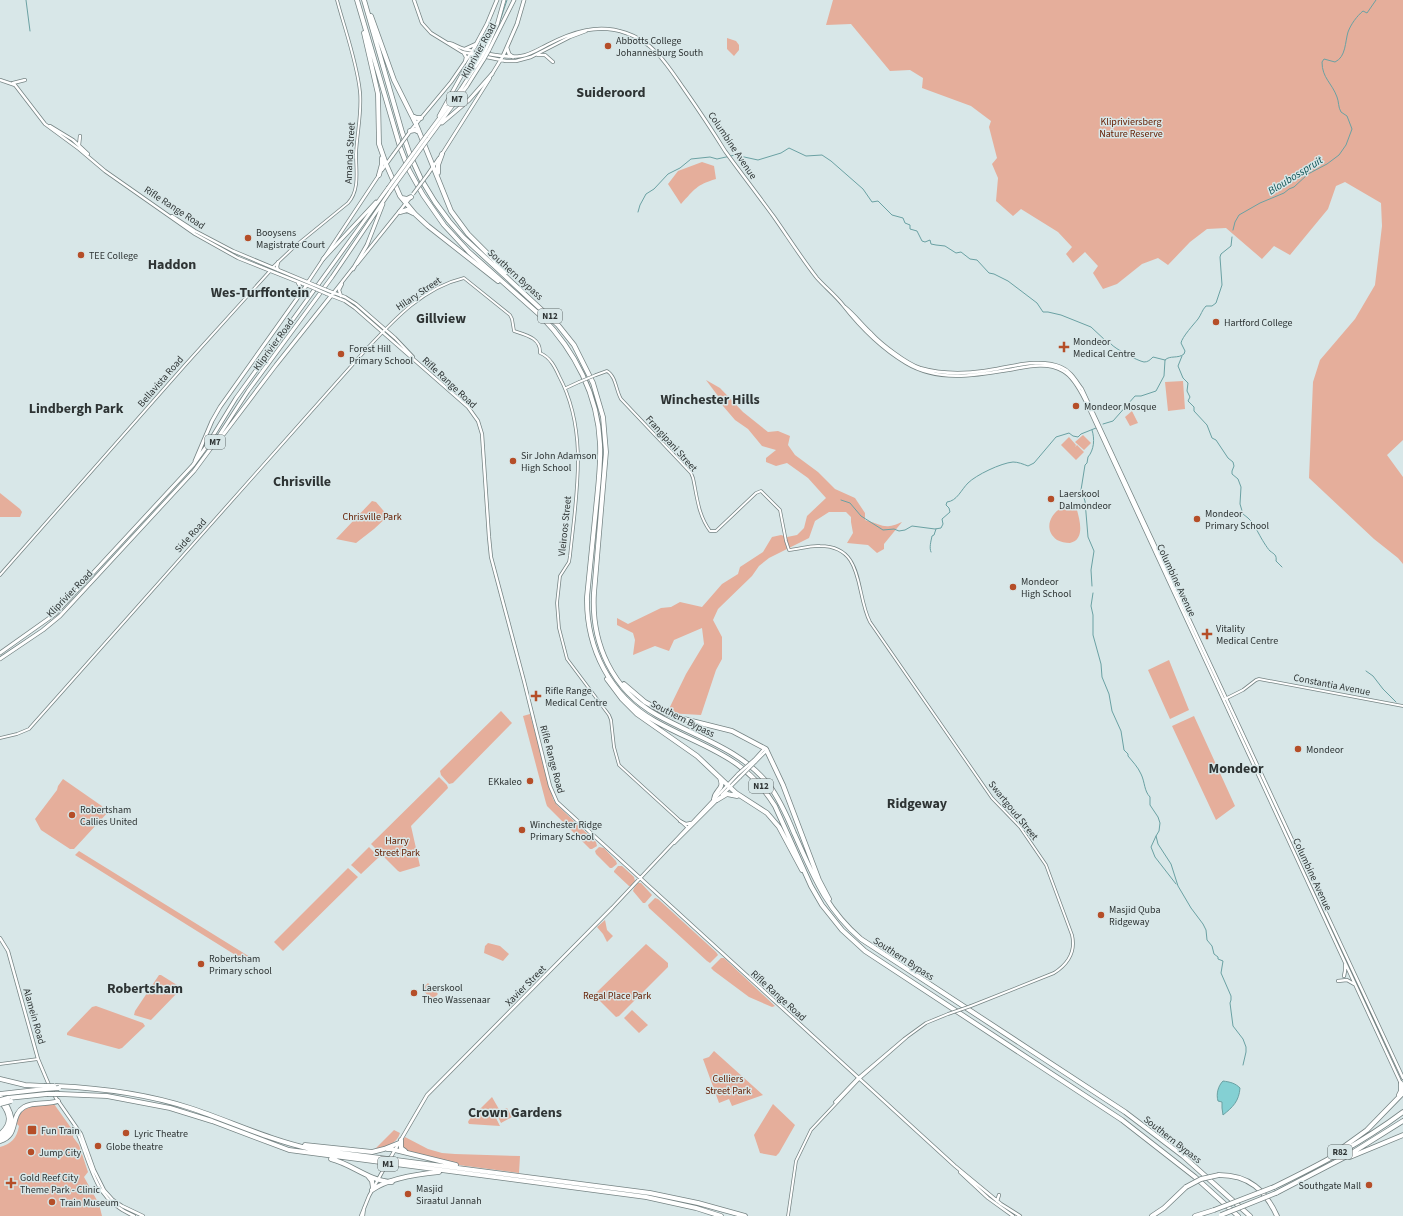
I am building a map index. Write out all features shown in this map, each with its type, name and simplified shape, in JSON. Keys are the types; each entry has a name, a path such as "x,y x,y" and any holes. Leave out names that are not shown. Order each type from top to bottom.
{"highway":[{"name":"Southern Bypass","path":"357,0 397,138 415,182 430,206 452,234 551,326 569,349 583,374 594,406 599,437 600,459 587,604 590,635 601,664 617,689 639,711 655,721 727,757 745,769 755,779 775,806 811,886 822,906 835,923 860,947 1122,1120 1195,1177 1238,1216"},
{"name":"Southern Bypass","path":"364,0 402,132 410,155 421,179 435,202 456,229 471,245 558,325 574,345 588,371 601,409 606,436 606,463 593,612 595,629 603,655 614,674 630,694 648,710 732,753 745,761 761,776 773,790 782,805 821,892 832,908 861,940 1136,1120 1203,1173 1250,1216"},
{"path":"364,0 392,73 434,165 447,203 459,224 523,292"},
{"path":"364,22 364,34 378,94 379,140 386,164 400,196 415,214 449,243 512,290"},
{"path":"412,115 417,118 421,118"},
{"path":"410,132 415,130 420,132"},
{"path":"379,175 382,164 382,153"},
{"path":"439,181 438,168 442,154"},
{"path":"400,196 406,199 412,195"},
{"path":"400,212 407,210 415,214"},
{"path":"601,664 605,676 611,686 630,708 693,753 738,794 765,810 776,823 811,886"},
{"path":"614,674 640,699 661,711 732,731 766,749 783,785 819,880 828,898 848,927"},
{"path":"720,777 722,784 714,796 716,800 724,795 730,794 752,802"},
{"path":"0,1080 44,1087"},
{"path":"1398,1097 1401,1091 1402,1080"},
{"name":"M1","path":"0,1095 44,1087 92,1088 137,1095 166,1100 191,1108 299,1147 650,1193 745,1216"},
{"path":"1326,1161 1367,1130 1403,1093"},
{"name":"M1","path":"9,1100 31,1095 47,1094 107,1096 170,1108 212,1121 286,1150 646,1197 696,1208 721,1216"},
{"path":"0,1095 7,1106 12,1120 11,1127 0,1137"},
{"path":"0,1100 9,1100"},
{"path":"0,1100 7,1111 9,1123 6,1129 0,1134"},
{"path":"0,1104 9,1100"},
{"path":"0,1141 12,1132 16,1117 22,1108 29,1105 57,1100"},
{"name":"R82","path":"1195,1216 1274,1187 1326,1161 1403,1112"},
{"name":"R82","path":"1219,1216 1276,1193 1332,1165 1403,1121"},
{"path":"1332,1165 1403,1135"},
{"path":"384,1149 400,1141 401,1148 409,1154"},
{"path":"299,1147 305,1145 368,1152 384,1149 395,1150 471,1170"},
{"path":"318,1155 342,1162 377,1180 392,1182"},
{"path":"368,1175 372,1181 372,1189 419,1174 445,1171"},
{"path":"1152,1216 1164,1208 1186,1187 1201,1179 1219,1175 1241,1178 1255,1186 1266,1196 1277,1216"}],"main road":[{"path":"414,0 422,23 426,28 449,43 464,50 473,52"},
{"path":"431,130 473,52 497,0"},
{"name":"Kliprivier Road","path":"488,51 504,0"},
{"name":"Kliprivier Road","path":"0,659 43,630 60,616 189,476 211,448 240,402 332,277 389,189 488,51 514,0"},
{"path":"211,448 216,444 330,293 342,282 400,212 442,154 501,60 518,24 524,0"},
{"name":"Columbine Avenue","path":"473,52 488,51 503,56 513,57 527,55 576,32 584,30 604,29 621,31 639,39 657,53 698,109 726,152 815,274 870,334 900,357 923,369 952,374 1007,369 1043,363 1056,365 1065,369 1071,374 1084,391 1149,535 1284,825 1344,961 1402,1080"},
{"name":"Columbine Avenue","path":"473,52 483,58 516,61 535,55 586,30"},
{"path":"464,50 477,43"},
{"path":"507,48 509,54 513,57"},
{"path":"464,50 466,57 464,64"},
{"path":"193,465 220,407 307,284 386,164 473,52"},
{"path":"535,55 545,55 553,62"},
{"name":"Kliprivier Road","path":"427,137 435,129 467,86 483,58"},
{"path":"435,129 469,100 492,74"},
{"path":"0,80 12,83 25,80"},
{"name":"Rifle Range Road","path":"12,83 45,123 79,149 105,172 195,234 233,256 297,282 307,284"},
{"name":"Rifle Range Road","path":"45,123 79,145 106,170 185,224 233,251 307,284"},
{"path":"79,145 80,136"},
{"path":"323,259 385,196"},
{"path":"353,269 367,245 385,196"},
{"name":"Kliprivier Road","path":"0,653 55,614 193,465 236,398 385,196"},
{"path":"278,262 278,270"},
{"path":"297,282 301,286 300,293"},
{"path":"341,296 339,290 342,282"},
{"path":"307,284 330,293"},
{"name":"Rifle Range Road","path":"330,293 350,304 373,324 384,331"},
{"name":"Rifle Range Road","path":"330,293 341,296 356,304 414,360 468,407 476,418 480,427 483,443 488,537 491,557 553,795 560,806 955,1166 988,1198 1013,1216"},
{"name":"Xavier Street","path":"362,1216 372,1189 427,1095 612,908 663,853 766,749"},
{"name":"Xavier Street","path":"688,828 716,800"},
{"path":"680,821 688,824 694,821"},
{"name":"Columbine Avenue","path":"1299,859 1402,1080 1403,1088"},
{"name":"Alamein Road","path":"0,938 8,951 38,1059 57,1100"},
{"path":"1344,961 1346,969 1344,976"},
{"path":"1338,981 1347,980 1356,986"},
{"path":"57,1100 78,1133 93,1177 102,1193 115,1206 134,1216"},
{"path":"57,1100 81,1134 98,1180 104,1190 113,1200 122,1206 144,1216"},
{"name":"Rifle Range Road","path":"955,1166 997,1201 1020,1216"},
{"path":"997,1201 999,1194"}],"street":[{"name":"Amanda Street","path":"269,271 295,246 348,203 356,188 360,93 337,0"},
{"name":"Bellavista Road","path":"0,575 269,271"},
{"name":"Hilary Street","path":"384,331 408,307 444,284 464,278 510,315 514,331 532,338 538,344 540,349"},
{"name":"Side Road","path":"0,738 29,729 384,331"},
{"name":"Vleiroos Street","path":"540,349 540,353 544,355 552,364 565,388 575,419 578,438 579,455 570,556 568,564 560,576 557,604 559,628 563,645 568,661 610,717 614,747 619,765 688,828"},
{"path":"540,349 544,355"},
{"name":"Frangipani Street","path":"565,388 608,371 612,375 621,399 691,473 701,513 712,532 716,531 756,493 761,491 780,510 789,550"},
{"name":"Swartgoud Street","path":"788,1216 797,1156 812,1129 858,1078 926,1023 1049,975 1062,967 1070,958 1073,946 1072,935 1046,865 1020,827 992,798 870,622 865,611 855,569 850,559 840,550 826,546 789,550"},
{"name":"Constantia Avenue","path":"1225,698 1243,690 1258,679 1403,706"},
{"path":"0,1064 38,1059"}],"green space":[{"name":"Klipriviersberg Nature Reserve","path":"833,0 1403,0 1403,440 1387,455 1403,477 1403,564 1309,478 1313,382 1320,360 1355,319 1375,285 1382,226 1381,203 1345,182 1336,186 1328,209 1290,255 1274,246 1262,259 1226,228 1207,229 1190,242 1168,265 1158,258 1142,264 1117,284 1103,289 1093,273 1098,266 1085,252 1073,263 1066,254 1072,247 1058,232 1021,209 1013,216 996,201 998,178 992,164 997,158 989,127 991,121 971,106 922,88 923,78 910,70 890,71 851,24 826,25"},
{"path":"727,38 736,41 739,45 739,50 734,56 727,49"},
{"path":"702,162 714,166 716,179 704,183 696,188 681,204 668,184 678,171"},
{"path":"706,380 720,388 743,412 768,432 778,431 790,436 788,445 795,455 818,472 835,489 855,498 865,513 865,520 884,526 891,526 902,522 884,544 884,549 877,553 868,545 847,543 853,533 851,517 846,512 829,512 815,521 809,538 769,558 759,566 752,576 718,609 713,620 722,637 722,659 716,670 701,715 667,713 686,674 704,644 702,628 674,640 669,651 655,646 633,655 635,640 633,633 617,625 617,618 628,624 661,608 671,607 680,602 702,607 722,584 738,574 740,567 763,552 772,537 781,535 787,537 797,535 804,528 807,516 826,498 808,478 787,463 776,466 766,462 766,458 776,450 762,446 748,429 735,420 723,406 718,396"},
{"path":"1183,381 1185,409 1168,411 1165,382"},
{"path":"1132,411 1138,423 1130,426 1125,417"},
{"path":"1083,435 1091,443 1084,450 1075,442"},
{"path":"1069,437 1076,445 1075,447 1077,445 1084,452 1076,460 1061,445"},
{"path":"0,493 20,509 22,512 20,517 0,517"},
{"name":"Chrisville Park","path":"372,501 376,502 388,516 356,543 336,539"},
{"path":"1063,507 1077,510 1079,519 1080,534 1075,541 1070,543 1057,540 1053,536 1049,527 1052,517"},
{"path":"1169,660 1189,710 1170,719 1148,670"},
{"path":"501,711 512,723 453,783 449,784 441,775 440,771"},
{"path":"530,714 553,799 557,805 596,842 597,846 592,849 590,849 547,806 523,716"},
{"path":"1194,716 1235,806 1216,820 1172,726"},
{"name":"Harry Street Park","path":"439,777 448,788 411,826 420,866 400,872 371,844"},
{"name":"Robertsham Callies United","path":"63,779 109,811 74,849 70,849 41,830 35,819 57,790"},
{"path":"369,847 379,857 361,874 351,865"},
{"path":"599,847 604,848 617,864 610,868 596,854 595,851"},
{"path":"79,851 250,957 245,961 75,855"},
{"path":"618,866 622,866 634,877 635,881 631,886 629,886 614,872"},
{"path":"348,868 358,877 283,951 274,942"},
{"path":"638,883 641,883 652,895 645,903 643,903 633,891"},
{"path":"655,898 658,899 716,952 718,955 710,963 649,908 648,905"},
{"path":"605,920 607,930 613,936 607,942 597,927"},
{"path":"488,943 500,946 509,954 503,961 484,953 485,946"},
{"name":"Regal Place Park","path":"646,944 668,963 668,967 619,1016 616,1017 596,997 596,993"},
{"path":"721,958 724,958 775,1006 772,1007 749,997 714,971 711,968"},
{"path":"159,975 177,985 179,988 178,992 151,1020 134,1015 135,1011"},
{"path":"428,983 438,994 432,1000 422,989"},
{"path":"96,1006 143,1023 145,1026 122,1048 119,1049 67,1035 67,1033 92,1007"},
{"path":"632,1010 648,1025 639,1033 624,1018"},
{"name":"Celliers Street Park","path":"714,1051 763,1095 732,1106 729,1099 719,1103 703,1059 709,1057"},
{"path":"492,1097 500,1111 507,1108 512,1117 501,1123 496,1113 494,1114 500,1126 469,1124 469,1120"},
{"path":"54,1104 74,1132 73,1137 79,1145 88,1172 84,1177 99,1204 102,1216 0,1216 0,1147 10,1142 15,1137 19,1126 17,1124 19,1117 25,1109 36,1105"},
{"path":"773,1104 795,1125 776,1156 760,1153 754,1135"},
{"path":"394,1130 400,1133 396,1140 386,1146 374,1150"},
{"path":"405,1137 428,1149 442,1153 520,1156 519,1173 451,1164 407,1151 402,1147 402,1142"}],"water":[{"path":"1223,1081 1232,1083 1240,1088 1235,1103 1223,1115 1222,1102 1218,1101 1217,1093"}],"waterway":[{"path":"26,0 30,31"},
{"path":"497,30 507,0"},
{"name":"Bloubosspruit","path":"1233,230 1239,215 1294,187 1308,174 1327,164 1339,155 1346,145 1352,129 1347,116 1340,110 1335,92 1325,76 1322,68 1322,62 1324,59 1335,62 1339,60 1343,53 1348,32 1352,23 1363,11 1367,13 1376,0"},
{"path":"638,212 646,194 654,189 668,174 680,168 691,159 710,157 717,159 735,155 758,160 781,153 789,148 806,156 822,155 863,189 872,202 878,201 892,215 903,218 905,223 910,225 910,229 917,231 922,241 925,242 930,240 931,244 945,246 956,253 961,252 970,259 977,260 989,273 1008,281 1037,303 1043,312 1061,315 1091,327 1106,341"},
{"name":"Bloubosspruit","path":"1103,424 1113,421 1135,396 1141,396 1156,391 1164,376 1165,360 1184,354 1185,351 1181,343 1184,337 1198,319 1203,309 1206,306 1212,306 1216,303 1222,285 1220,257 1221,254 1231,246 1232,237"},
{"path":"1111,344 1122,352 1144,362 1147,362 1153,357 1165,360"},
{"path":"1182,356 1178,366 1183,378 1188,383 1187,391 1190,397 1188,401 1194,407 1194,411 1207,425 1212,438 1216,440 1228,458 1233,462 1234,466 1232,474 1238,479 1241,487 1240,504 1243,514 1254,524 1270,551 1275,555 1276,561 1282,567"},
{"path":"841,500 850,503 861,516 883,530 894,529 899,531 905,530 912,526 935,529 941,528 943,524 942,519 950,512 946,505 947,502 954,500 968,483 977,476 996,467 1013,462 1028,466 1034,463 1056,437 1069,433 1078,437 1081,434 1096,428"},
{"path":"1092,430 1092,451 1085,465 1081,490 1085,501 1088,537 1094,551 1091,570 1092,586"},
{"path":"931,552 930,546 932,536 934,535 936,529"},
{"path":"1093,593 1091,606 1093,615 1093,635 1101,664 1102,677 1109,694 1112,711 1121,731 1124,750 1140,771 1150,797 1150,805 1158,817 1160,823 1159,831 1156,836 1158,844 1171,864 1178,886 1191,908 1203,924 1206,930 1207,940 1212,946 1214,954 1218,957 1218,959 1223,961 1221,973 1231,996 1230,1003 1233,1026 1243,1039 1246,1047 1243,1065"},
{"path":"1366,671 1373,676 1396,702"},
{"path":"1156,836 1151,847 1155,857 1176,884"}],"place":[{"name":"Abbotts College Johannesburg South","path":"608,46"},
{"name":"Booysens Magistrate Court","path":"248,238"},
{"name":"TEE College","path":"81,255"},
{"name":"Hartford College","path":"1216,322"},
{"name":"Mondeor Medical Centre","path":"1064,347"},
{"name":"Forest Hill Primary School","path":"341,354"},
{"name":"Mondeor Mosque","path":"1076,406"},
{"name":"Sir John Adamson High School","path":"513,461"},
{"name":"Laerskool Dalmondeor","path":"1051,499"},
{"name":"Mondeor Primary School","path":"1197,519"},
{"name":"Mondeor High School","path":"1013,587"},
{"name":"Vitality Medical Centre","path":"1207,634"},
{"name":"Rifle Range Medical Centre","path":"536,696"},
{"name":"Mondeor","path":"1298,749"},
{"name":"EKkaleo","path":"530,781"},
{"name":"Robertsham Callies United","path":"72,815"},
{"name":"Winchester Ridge Primary School","path":"522,830"},
{"name":"Masjid Quba Ridgeway","path":"1101,915"},
{"name":"Robertsham Primary school","path":"201,964"},
{"name":"Laerskool Theo Wassenaar","path":"414,993"},
{"name":"Fun Train","path":"32,1130"},
{"name":"Lyric Theatre","path":"126,1133"},
{"name":"Globe theatre","path":"98,1146"},
{"name":"Jump City","path":"31,1152"},
{"name":"Gold Reef City Theme Park - Clinic","path":"11,1183"},
{"name":"Southgate Mall","path":"1369,1185"},
{"name":"Masjid Siraatul Jannah","path":"408,1194"},
{"name":"Train Museum","path":"52,1202"}],"district":[{"name":"Suideroord","path":"611,92"},
{"name":"Haddon","path":"172,264"},
{"name":"Wes-Turffontein","path":"260,292"},
{"name":"Gillview","path":"441,318"},
{"name":"Winchester Hills","path":"710,399"},
{"name":"Lindbergh Park","path":"76,408"},
{"name":"Chrisville","path":"302,481"},
{"name":"Mondeor","path":"1236,768"},
{"name":"Ridgeway","path":"917,803"},
{"name":"Robertsham","path":"145,988"},
{"name":"Crown Gardens","path":"515,1112"}]}
